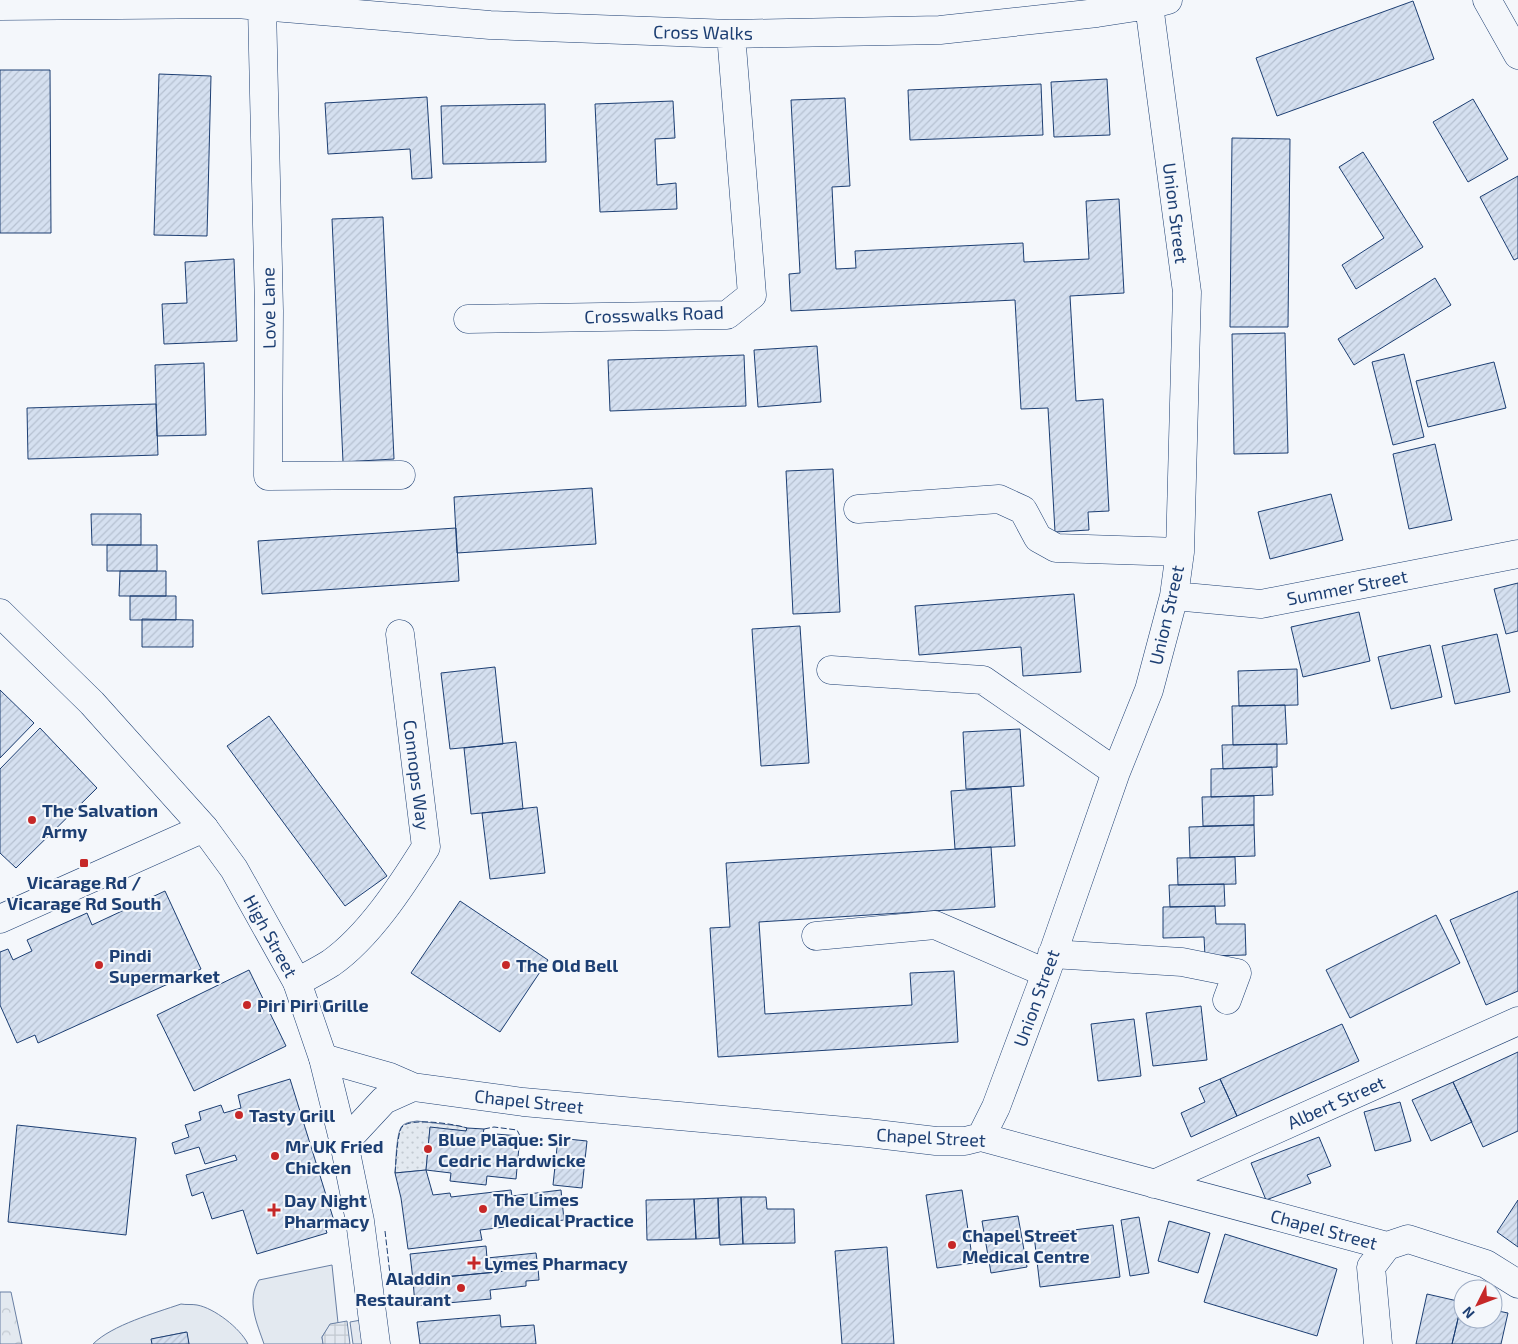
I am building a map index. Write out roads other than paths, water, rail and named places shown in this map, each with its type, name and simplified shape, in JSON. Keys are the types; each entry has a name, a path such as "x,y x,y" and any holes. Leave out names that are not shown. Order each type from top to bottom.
{"main road":[{"path":"1487,0 1518,55"},
{"name":"Cross Walks","path":"0,6 246,4 490,25 731,34 940,30 1097,13 1158,2"},
{"name":"Union Street","path":"981,1137 996,1107 1049,964 1116,772 1149,690 1174,596 1180,552 1187,292 1158,2"},
{"name":"Love Lane","path":"246,4 269,312 268,476 401,475"},
{"name":"Crosswalks Road","path":"468,319 727,315 752,295 731,34"},
{"path":"858,509 999,499 1023,510 1038,538 1056,548 1180,552"},
{"name":"Summer Street","path":"1174,596 1261,604 1518,554"},
{"name":"High Street","path":"0,613 92,703 204,828 234,869 297,982 323,1058 344,1142 360,1221 376,1344"},
{"name":"Connops Way","path":"297,982 330,963 365,933 408,876 426,847 400,634"},
{"path":"831,670 983,680 1116,772"},
{"path":"0,919 204,828"},
{"path":"816,936 935,925 1049,964 1182,962 1237,974 1227,1000"},
{"name":"Albert Street","path":"1154,1184 1518,1021"},
{"name":"Chapel Street","path":"323,1058 390,1077 413,1087 522,1102 868,1133 936,1141 965,1141 981,1137 1387,1246 1408,1239 1486,1264 1518,1284"},
{"path":"344,1142 384,1100 413,1087"},
{"path":"1378,1344 1371,1267 1387,1246"}],"place":[{"name":"The Salvation Army","path":"32,820"},
{"name":"Vicarage Rd / Vicarage Rd South","path":"84,863"},
{"name":"Pindi Supermarket","path":"99,965"},
{"name":"The Old Bell","path":"506,965"},
{"name":"Piri Piri Grille","path":"247,1005"},
{"name":"Tasty Grill","path":"239,1115"},
{"name":"Blue Plaque: Sir Cedric Hardwicke","path":"428,1149"},
{"name":"Mr UK Fried Chicken","path":"275,1156"},
{"name":"The Limes Medical Practice","path":"483,1209"},
{"name":"Day Night Pharmacy","path":"274,1210"},
{"name":"Chapel Street Medical Centre","path":"952,1245"},
{"name":"Lymes Pharmacy","path":"474,1263"},
{"name":"Aladdin Restaurant","path":"461,1288"}]}
